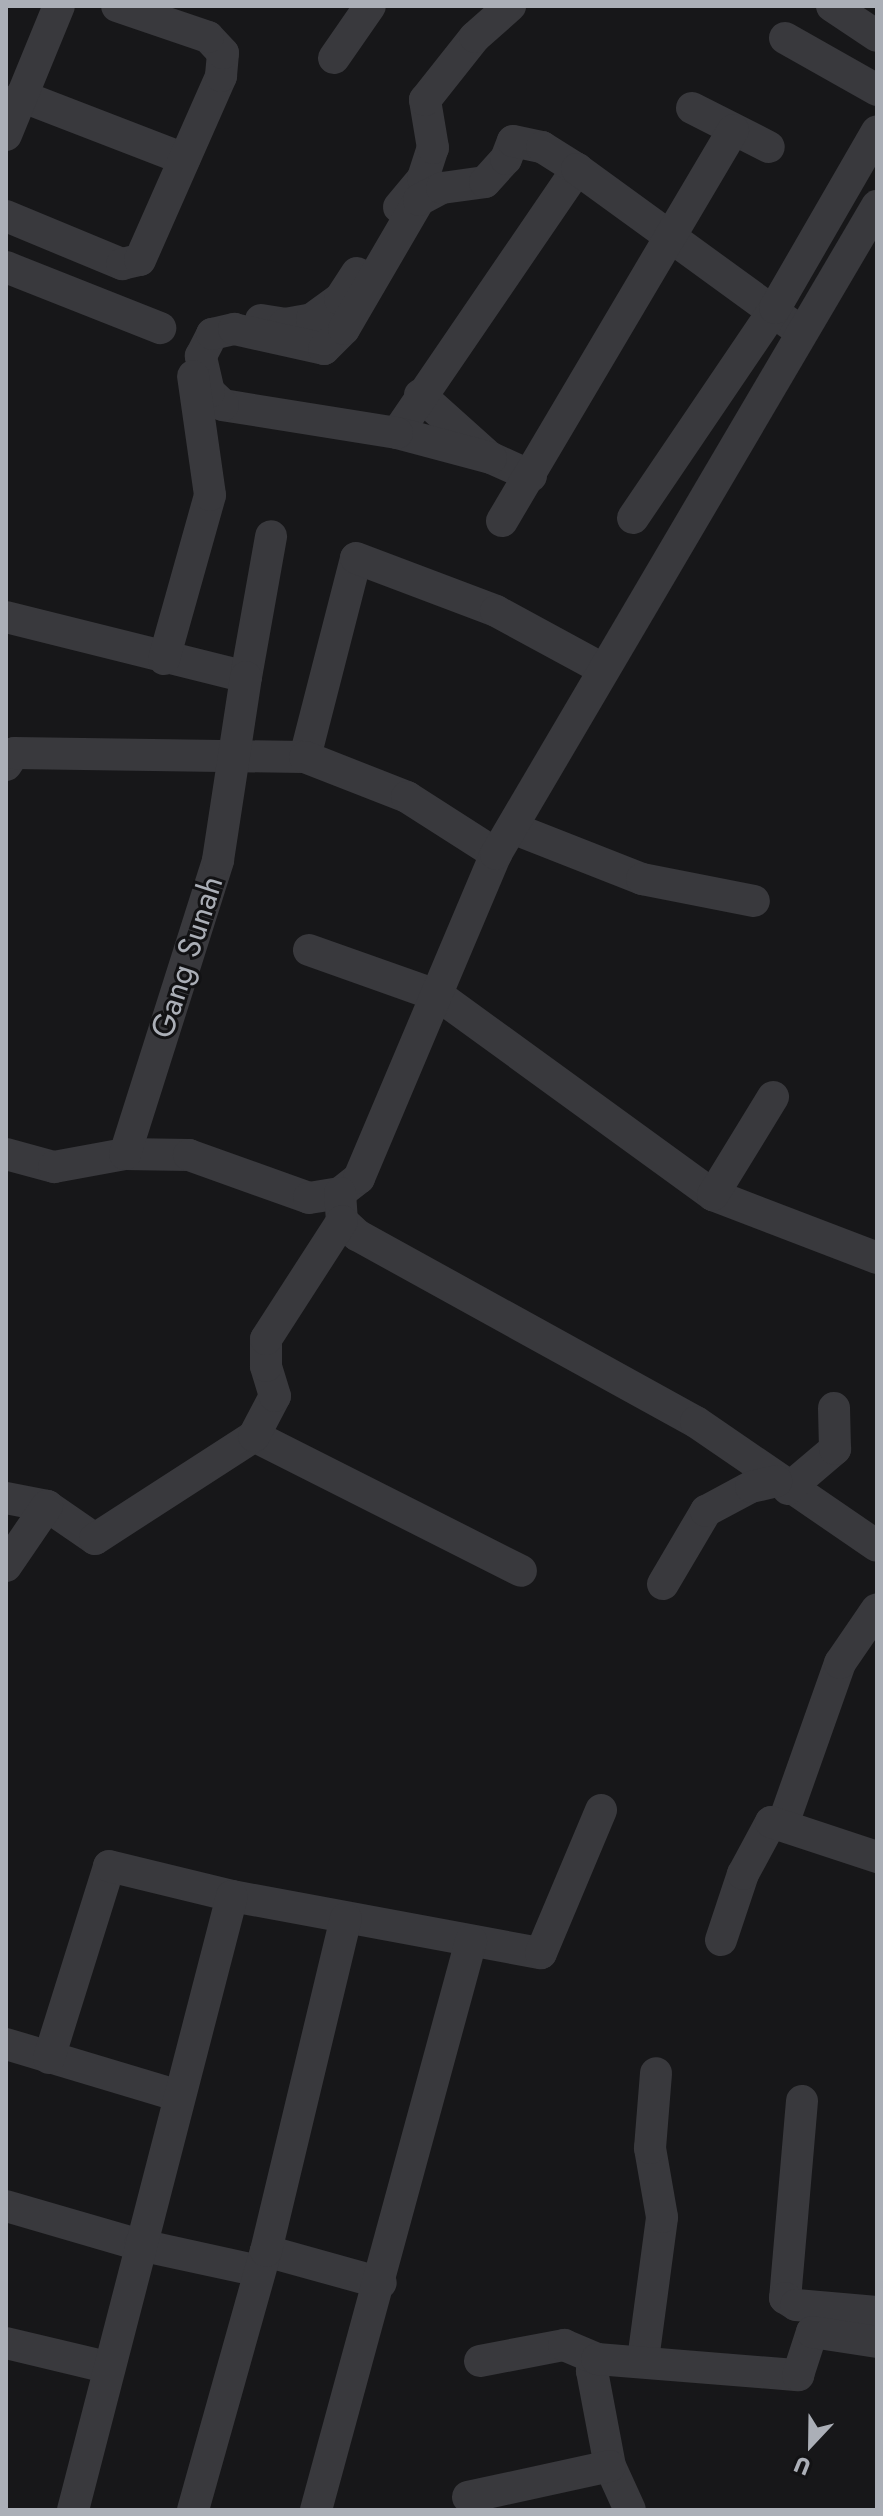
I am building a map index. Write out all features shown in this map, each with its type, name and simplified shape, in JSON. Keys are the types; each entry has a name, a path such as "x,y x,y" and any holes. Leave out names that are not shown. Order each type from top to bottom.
{"street":[{"path":"6,135 59,6"},
{"path":"6,216 132,264 140,260 221,76 223,53 208,37 117,6"},
{"path":"334,58 370,6"},
{"path":"164,659 210,495 201,403 192,370 194,340 203,322 232,316 299,321 312,319 340,299 393,214 423,178 433,148 425,100 475,37 510,6"},
{"path":"832,6 877,36"},
{"path":"785,38 877,90"},
{"path":"21,96 184,159"},
{"path":"692,108 769,147"},
{"path":"502,521 733,130"},
{"path":"633,518 775,308 877,131"},
{"path":"531,476 491,458 397,433 223,405 209,392 201,356 212,334 234,329 324,349 344,329 419,200 442,188 485,182 506,159 513,141 542,147 577,169 667,238 803,325"},
{"path":"397,433 420,395 577,169"},
{"path":"6,1498 47,1506 95,1539 254,1436 275,1396 266,1366 266,1339 359,1178 504,841 601,668 803,325 877,206"},
{"path":"6,267 160,328"},
{"path":"420,395 491,458"},
{"name":"Gang Sunah","path":"125,1154 218,860 232,756 271,536"},
{"path":"305,757 356,558 496,611 601,668"},
{"path":"6,617 164,659 246,677"},
{"path":"6,765 14,753 305,757 407,797 504,841 642,879 754,901"},
{"path":"309,950 439,996 713,1195 877,1258"},
{"path":"713,1195 773,1097"},
{"path":"6,1154 54,1167 125,1154 189,1155 341,1207 357,1235 696,1422 782,1485 877,1546"},
{"path":"663,1584 706,1511 751,1487 782,1485 835,1449 834,1408"},
{"path":"254,1436 521,1571"},
{"path":"6,1566 47,1506"},
{"path":"783,1824 840,1663 877,1609"},
{"path":"49,2058 109,1866 232,1896 541,1953 601,1810"},
{"path":"721,1940 771,1822 877,1857"},
{"path":"73,2510 107,2367 232,1896"},
{"path":"193,2510 262,2261 346,1918"},
{"path":"316,2510 381,2283 471,1941"},
{"path":"6,2044 179,2096"},
{"path":"643,2360 662,2217 650,2148 656,2073"},
{"path":"802,2101 785,2298 796,2305 877,2312"},
{"path":"6,2206 140,2245 262,2261 381,2283"},
{"path":"480,2361 564,2345 597,2359 643,2360 798,2375 812,2332 877,2342"},
{"path":"6,2343 107,2367"},
{"path":"597,2359 592,2371 610,2466 630,2510"},
{"path":"468,2497 610,2466"}]}
